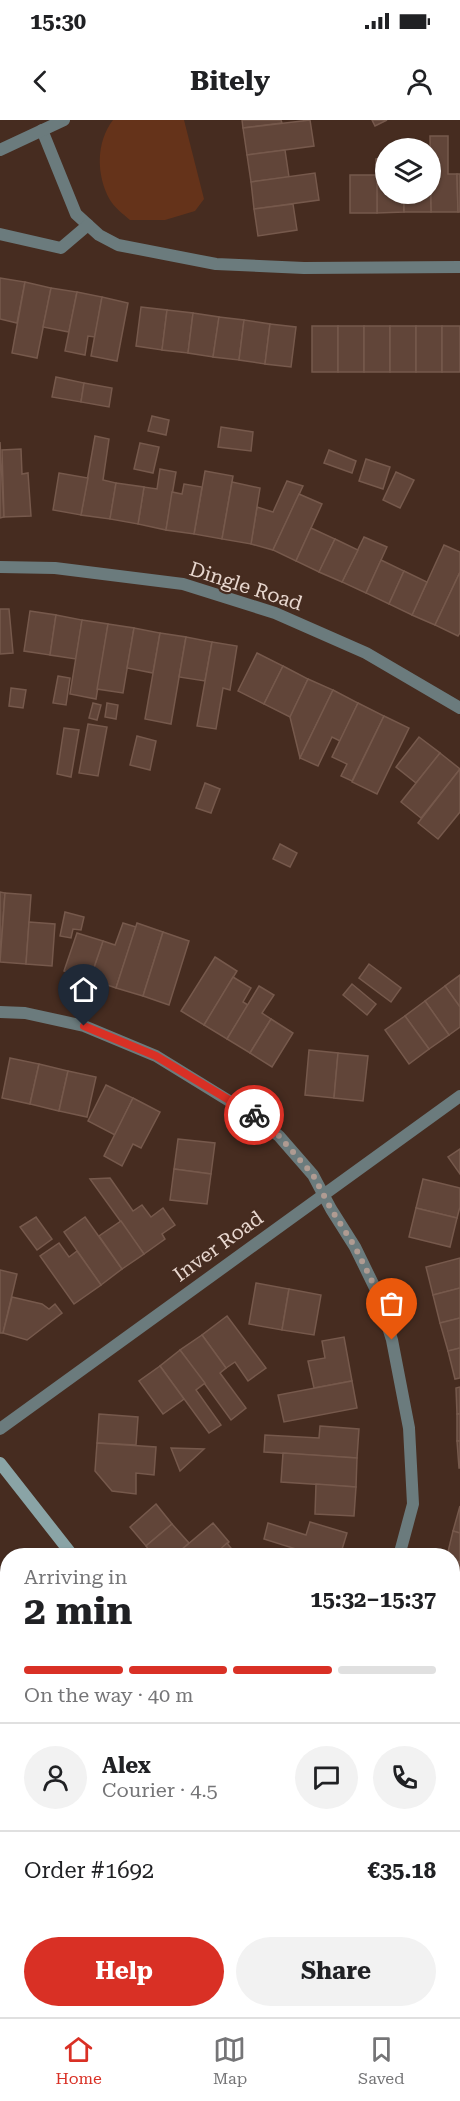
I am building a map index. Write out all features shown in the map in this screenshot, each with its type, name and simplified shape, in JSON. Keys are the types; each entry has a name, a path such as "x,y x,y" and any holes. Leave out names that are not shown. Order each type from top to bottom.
{"street":[{"path":"0,150 64,120"},
{"path":"42,130 76,214 99,235 118,245 216,264 304,268 460,267"},
{"path":"0,234 61,248 88,225"},
{"name":"Dingle Road","path":"0,567 55,568 183,584 275,614 366,653 460,708"},
{"path":"0,1012 25,1012 84,1026 156,1056 252,1114 279,1136 313,1175 355,1247 377,1292 392,1340 409,1428 413,1504 401,1548"},
{"name":"Inver Road","path":"0,1429 460,1096"},
{"path":"0,1463 67,1548"}],"shaded area":[{"path":"113,120 184,120 204,199 195,211 165,220 130,220 114,205 105,190 100,170 103,138"}],"building":[{"path":"242,120 281,120 282,123 243,128"},
{"path":"310,120 314,146 247,155 243,128"},
{"path":"372,120 387,120 375,126"},
{"path":"430,136 448,136 448,174 457,174 458,212 431,212 431,204 441,204 441,138 430,138"},
{"path":"285,150 289,177 251,182 247,155"},
{"path":"315,173 319,200 254,209 251,182"},
{"path":"457,174 460,174 460,212 458,212"},
{"path":"350,175 375,175 377,213 350,213"},
{"path":"293,204 297,230 258,236 254,209"},
{"path":"377,204 404,204 404,212 377,213"},
{"path":"404,204 431,204 431,212 404,212"},
{"path":"0,278 25,282 17,323 0,319"},
{"path":"25,282 51,288 37,358 12,353"},
{"path":"51,288 77,292 69,332 43,327"},
{"path":"77,292 102,297 95,337 88,336 85,355 65,351"},
{"path":"102,297 128,303 117,361 91,356"},
{"path":"141,307 167,310 162,350 136,346"},
{"path":"167,310 193,313 188,353 162,350"},
{"path":"193,313 219,317 213,357 188,353"},
{"path":"219,317 244,320 239,360 213,357"},
{"path":"244,320 270,324 265,364 239,360"},
{"path":"270,324 296,327 291,367 265,364"},
{"path":"312,326 338,326 338,372 312,372"},
{"path":"338,326 364,326 364,372 338,372"},
{"path":"364,326 390,326 390,372 364,372"},
{"path":"390,326 416,326 416,372 390,372"},
{"path":"416,326 442,326 442,372 416,372"},
{"path":"442,326 460,326 460,372 442,372"},
{"path":"56,377 84,383 81,402 52,397"},
{"path":"84,383 112,388 109,407 81,402"},
{"path":"152,416 169,420 166,435 148,431"},
{"path":"221,427 253,432 251,451 218,447"},
{"path":"95,436 109,439 103,480 116,483 110,519 81,515"},
{"path":"0,442 4,517 0,518"},
{"path":"140,443 159,447 153,473 134,469"},
{"path":"21,449 22,474 28,473 31,516 4,517 2,450"},
{"path":"329,450 356,461 352,473 324,463"},
{"path":"366,459 390,467 383,489 359,481"},
{"path":"160,469 176,472 166,530 138,524 144,487 157,489"},
{"path":"205,471 233,476 222,539 194,534"},
{"path":"396,472 414,480 400,508 383,500"},
{"path":"59,473 88,478 81,515 53,510"},
{"path":"287,481 303,486 273,550 251,544 257,507 273,512"},
{"path":"232,482 260,488 251,544 222,539"},
{"path":"116,483 144,487 138,524 110,519"},
{"path":"184,484 202,487 194,534 166,530 172,492 182,494"},
{"path":"299,494 322,504 296,561 273,550"},
{"path":"311,528 335,539 319,572 296,561"},
{"path":"364,537 387,547 366,593 342,582"},
{"path":"335,539 358,550 342,582 319,572"},
{"path":"444,545 460,552 460,572 435,625 412,615"},
{"path":"381,560 404,571 389,604 366,593"},
{"path":"404,571 427,582 412,615 389,604"},
{"path":"460,572 460,633 458,636 435,625"},
{"path":"0,609 9,609 13,653 0,654"},
{"path":"30,611 56,615 50,655 24,651"},
{"path":"56,615 82,620 76,659 50,655"},
{"path":"82,620 108,624 96,699 70,694"},
{"path":"108,624 134,628 123,693 97,689"},
{"path":"134,628 160,633 153,673 127,668"},
{"path":"160,633 186,637 171,724 145,719"},
{"path":"186,637 212,642 205,681 179,677"},
{"path":"212,642 237,646 230,690 223,688 216,729 197,726"},
{"path":"257,653 283,666 264,704 238,691"},
{"path":"283,666 308,679 290,717 264,704"},
{"path":"58,676 70,678 66,705 53,703"},
{"path":"308,679 333,690 300,758 290,717"},
{"path":"11,688 26,690 23,708 9,706"},
{"path":"333,690 358,703 340,741 332,737 318,766 300,758"},
{"path":"93,703 101,705 97,720 89,718"},
{"path":"107,703 118,705 116,719 105,717"},
{"path":"358,703 384,716 352,781 341,776 347,764 332,757"},
{"path":"384,716 409,728 377,794 352,782"},
{"path":"88,724 107,727 98,776 79,773"},
{"path":"64,728 79,730 71,777 57,774"},
{"path":"137,736 156,741 150,770 130,765"},
{"path":"419,737 440,753 416,783 396,767"},
{"path":"440,753 460,769 421,818 401,802"},
{"path":"460,769 460,812 438,839 418,823"},
{"path":"205,783 220,789 211,813 196,808"},
{"path":"280,844 297,853 290,867 273,859"},
{"path":"0,892 5,893 0,962"},
{"path":"5,893 31,895 26,964 0,962"},
{"path":"65,912 84,917 81,930 73,929 71,938 60,936"},
{"path":"29,922 55,924 52,966 26,964"},
{"path":"123,923 136,927 116,988 90,979 103,941 115,945"},
{"path":"137,923 163,932 143,996 116,988"},
{"path":"163,932 189,941 169,1005 143,996"},
{"path":"77,933 103,941 90,979 64,971"},
{"path":"215,957 237,971 204,1025 181,1011"},
{"path":"369,964 401,988 391,1002 359,978"},
{"path":"460,975 460,1007 445,986"},
{"path":"233,977 251,988 243,1002 248,1005 227,1039 204,1025"},
{"path":"352,984 376,1004 367,1015 343,995"},
{"path":"259,986 274,995 262,1013 271,1019 250,1053 227,1039"},
{"path":"445,986 460,1007 460,1027 449,1035 425,1001"},
{"path":"425,1001 449,1035 429,1049 405,1016"},
{"path":"405,1016 429,1049 409,1064 385,1030"},
{"path":"271,1019 293,1033 272,1067 250,1053"},
{"path":"309,1050 338,1053 334,1098 305,1095"},
{"path":"338,1053 368,1056 363,1101 334,1098"},
{"path":"10,1058 39,1064 30,1104 2,1098"},
{"path":"39,1064 68,1071 59,1111 30,1104"},
{"path":"68,1071 96,1077 87,1117 59,1111"},
{"path":"106,1085 133,1098 115,1135 88,1121"},
{"path":"133,1098 160,1112 141,1148 133,1144 122,1166 104,1156"},
{"path":"178,1139 215,1143 211,1174 174,1169"},
{"path":"460,1149 460,1174 448,1157"},
{"path":"174,1169 211,1174 207,1204 170,1200"},
{"path":"110,1178 133,1211 142,1205 151,1217 163,1208 175,1225 162,1234 165,1239 144,1254 90,1179"},
{"path":"423,1179 460,1188 460,1207 457,1218 416,1208"},
{"path":"416,1208 457,1218 450,1247 409,1237"},
{"path":"36,1217 52,1239 37,1250 20,1227"},
{"path":"85,1217 122,1269 101,1285 64,1232"},
{"path":"121,1221 144,1254 122,1269 99,1236"},
{"path":"59,1243 69,1257 77,1251 101,1285 74,1304 40,1256"},
{"path":"460,1258 460,1288 433,1295 426,1267"},
{"path":"0,1270 17,1274 3,1333 0,1333"},
{"path":"256,1283 289,1289 282,1330 249,1324"},
{"path":"460,1288 460,1318 440,1323 433,1295"},
{"path":"289,1289 321,1295 314,1335 282,1330"},
{"path":"12,1297 42,1304 49,1309 55,1304 62,1313 27,1340 3,1333"},
{"path":"227,1316 266,1368 248,1381 235,1362 226,1368 202,1335"},
{"path":"460,1318 460,1348 448,1351 440,1323"},
{"path":"202,1335 226,1368 220,1373 246,1408 231,1420 180,1350"},
{"path":"344,1337 352,1381 314,1388 308,1361 325,1358 322,1341"},
{"path":"460,1348 460,1378 455,1379 448,1351"},
{"path":"180,1350 205,1383 196,1390 221,1425 209,1433 160,1366"},
{"path":"160,1366 184,1399 163,1414 139,1381"},
{"path":"352,1381 357,1408 284,1422 278,1395"},
{"path":"460,1387 460,1414 457,1414 456,1388"},
{"path":"99,1414 138,1417 136,1445 97,1443"},
{"path":"457,1414 460,1414 460,1441 457,1441"},
{"path":"320,1426 359,1429 357,1458 264,1452 265,1435 319,1438"},
{"path":"457,1441 460,1441 460,1468 459,1468"},
{"path":"97,1443 156,1447 154,1475 136,1473 136,1494 112,1491 95,1471"},
{"path":"171,1448 204,1449 180,1471"},
{"path":"283,1453 357,1458 356,1487 281,1482"},
{"path":"316,1484 356,1487 354,1516 315,1514"},
{"path":"156,1504 172,1524 146,1546 130,1527"},
{"path":"460,1506 460,1533 453,1531"},
{"path":"310,1522 347,1533 342,1548 293,1548 264,1539 268,1523 306,1535"},
{"path":"213,1523 229,1542 222,1548 183,1548"},
{"path":"172,1524 189,1543 183,1548 147,1548 146,1546"},
{"path":"453,1531 460,1533 460,1548 449,1548"},
{"path":"227,1543 231,1548 222,1548"}],"way so far":[{"path":"254,1115 279,1136 313,1175 370,1277 392,1340"}],"route":[{"path":"84,1026 156,1056 254,1115"}]}
